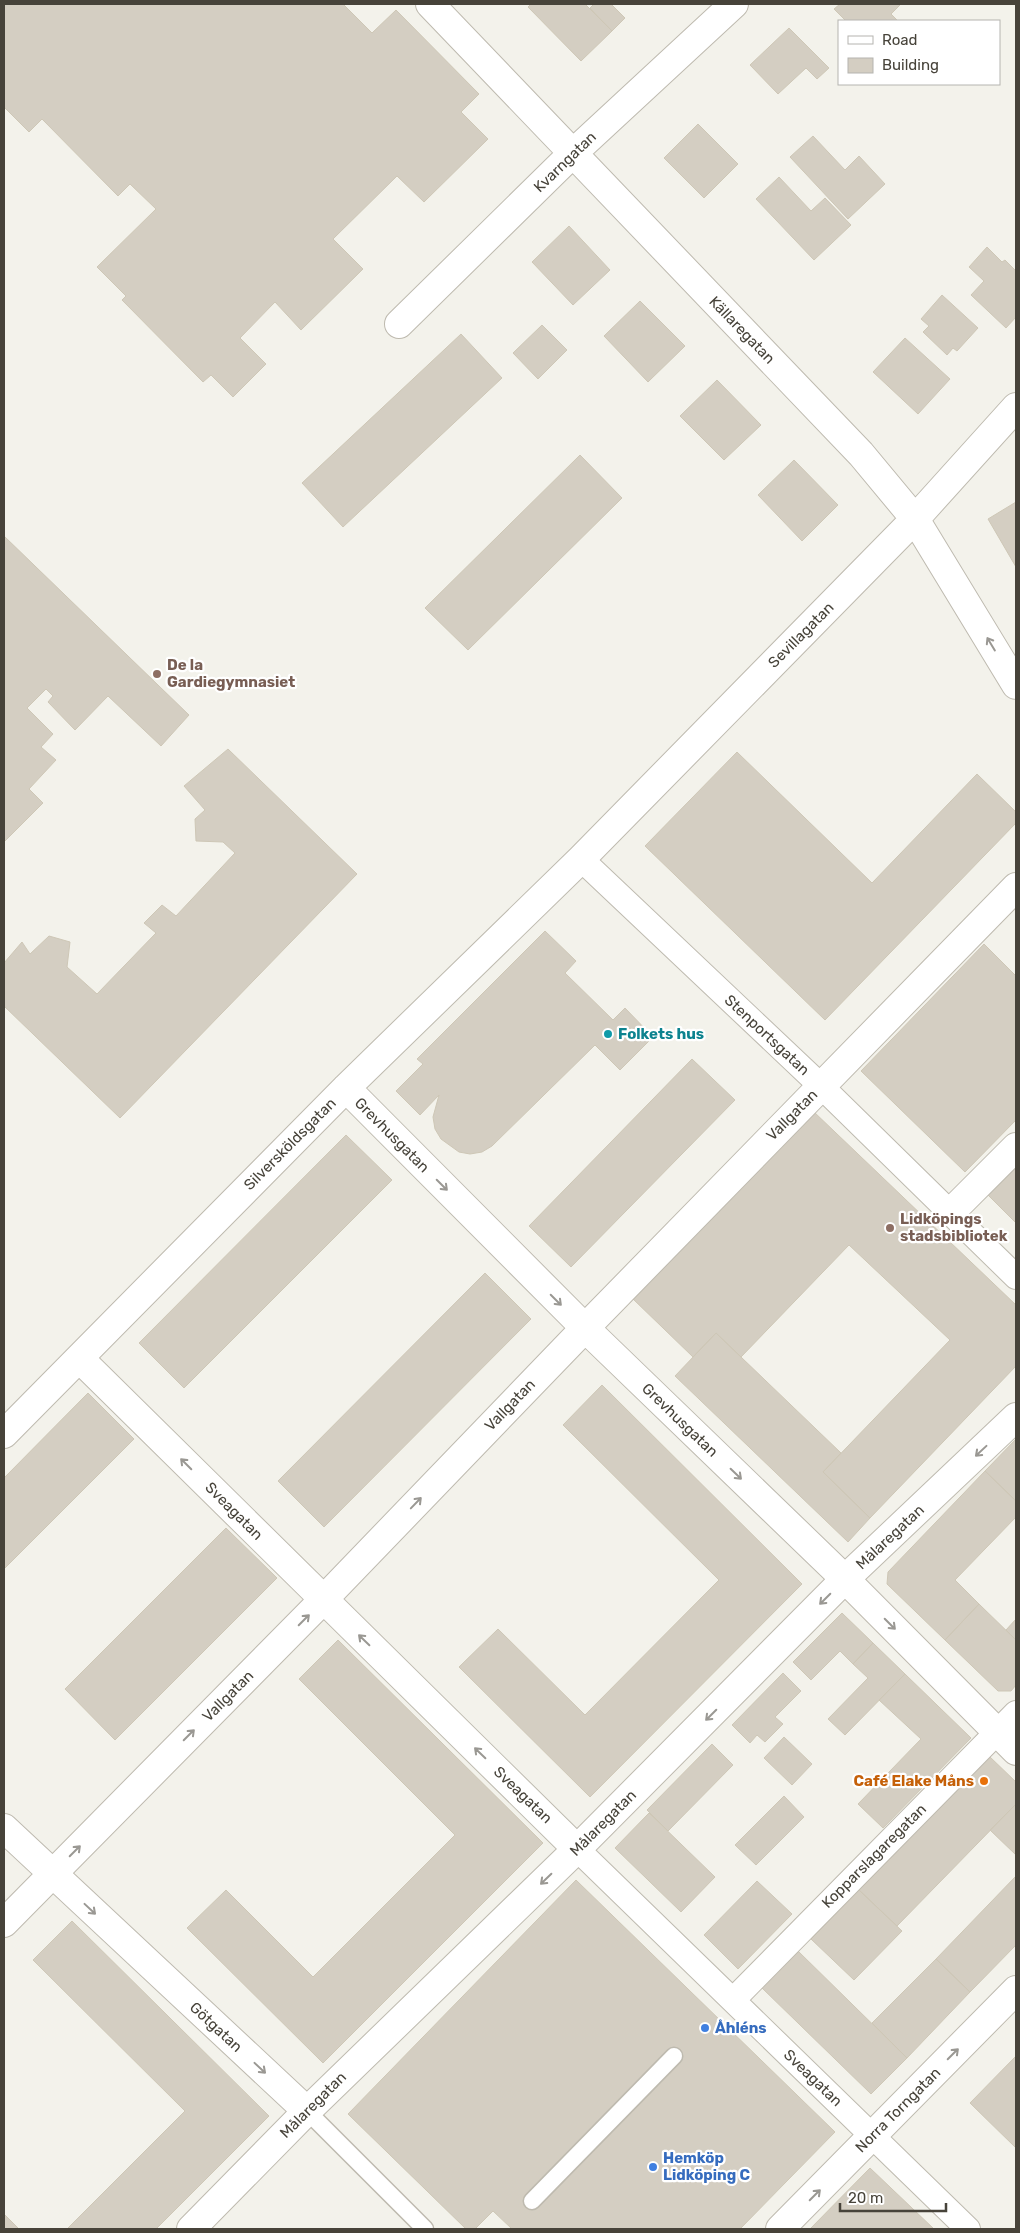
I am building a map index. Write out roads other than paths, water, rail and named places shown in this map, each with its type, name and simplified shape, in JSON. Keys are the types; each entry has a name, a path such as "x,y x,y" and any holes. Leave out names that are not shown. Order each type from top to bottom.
{"street":[{"name":"Källaregatan","path":"430,4 861,454 915,519 1016,685"},
{"name":"Kvarngatan","path":"400,324 572,154 734,4"},
{"name":"Sevillagatan","path":"581,859 915,519 1016,407"},
{"name":"Stenportsgatan","path":"581,859 821,1086 1016,1277"},
{"name":"Silversköldsgatan","path":"4,1434 346,1088 581,859"},
{"name":"Vallgatan","path":"4,1923 324,1600 584,1328 1016,887"},
{"name":"Grevhusgatan","path":"346,1088 584,1328 845,1579 1007,1722 1016,1751"},
{"path":"950,1212 1016,1147"},
{"name":"Sveagatan","path":"80,1358 577,1849 968,2229"},
{"name":"Målaregatan","path":"191,2229 306,2111 577,1849 845,1579 1016,1417"},
{"name":"Kopparslagaregatan","path":"733,2000 1007,1722"},
{"name":"Götgatan","path":"4,1828 306,2111"},
{"name":"Norra Torngatan","path":"780,2229 1016,1990"}],"lane":[{"path":"532,2201 674,2056"},
{"name":"Götgatan","path":"306,2111 426,2229"}],"place":[{"name":"De la Gardiegymnasiet","path":"157,674"},
{"name":"Folkets hus","path":"608,1034"},
{"name":"Lidköpings stadsbibliotek","path":"890,1228"},
{"name":"Café Elake Måns","path":"984,1781"},
{"name":"Åhléns","path":"705,2028"},
{"name":"Hemköp Lidköping C","path":"653,2167"}]}
